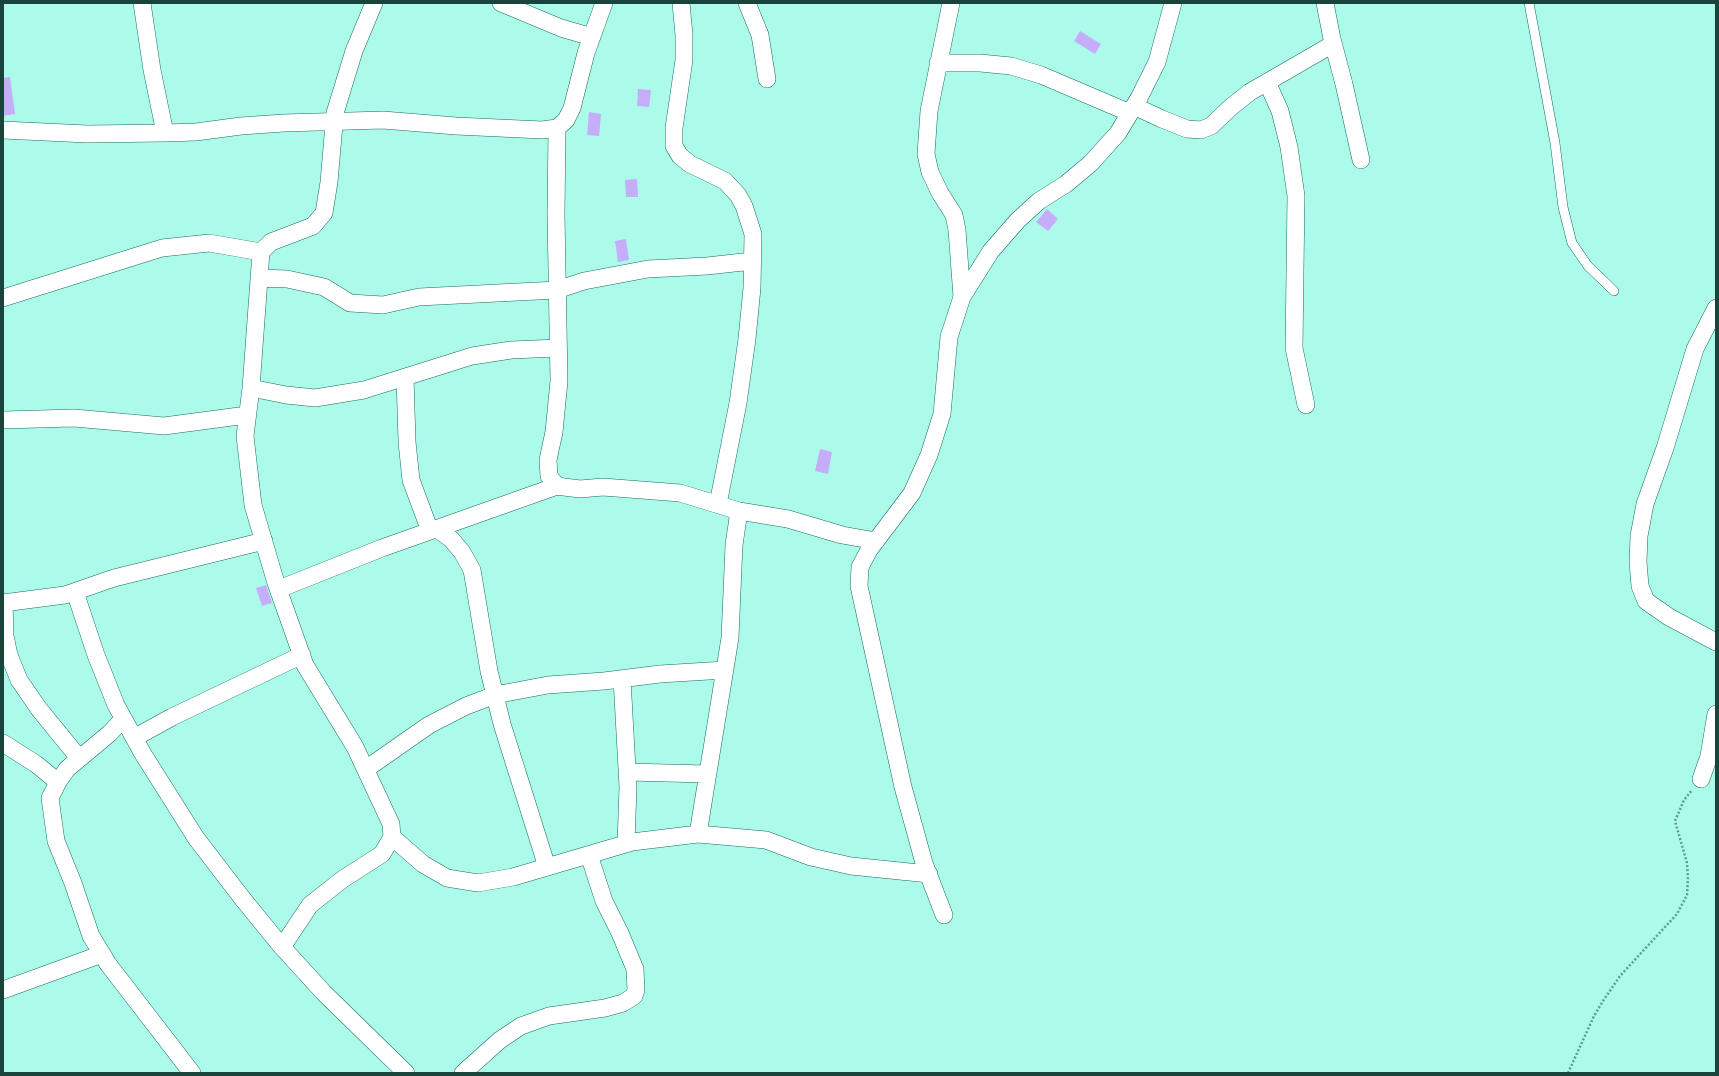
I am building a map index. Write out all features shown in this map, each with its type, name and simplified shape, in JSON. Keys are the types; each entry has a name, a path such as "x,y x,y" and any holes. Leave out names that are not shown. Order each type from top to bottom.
{"street":[{"path":"142,3 152,70 165,133"},
{"path":"282,947 310,905 344,879 382,854 392,837 391,824 355,747 305,665 279,589 254,505 245,436 251,388 261,252 271,242 313,226 324,214 330,182 335,113 354,51 374,3"},
{"path":"501,3 562,28 592,37"},
{"path":"3,130 87,134 165,133 196,132 241,126 284,123 383,120 456,126 542,130 558,128 566,120 572,108 586,53 604,3"},
{"path":"681,3 684,35 684,60 674,128 674,146 680,156 690,164 725,181 738,195 744,206 753,234 752,288 738,403 718,504"},
{"path":"747,3 760,35 767,79"},
{"path":"951,3 929,111 926,154 930,172 954,215 957,230 962,297"},
{"path":"944,915 928,874 903,787 859,586 860,567 876,541 912,493 929,455 942,414 949,337 962,297 991,251 1018,220 1039,201 1066,184 1091,163 1118,133 1157,62 1169,20 1172,3"},
{"path":"1325,3 1333,44 1344,84 1361,160"},
{"path":"938,63 980,63 1011,66 1041,75 1132,110 1187,129 1201,130 1211,126 1231,107 1267,82 1333,44"},
{"path":"1267,82 1280,111 1289,147 1296,196 1294,348 1306,405"},
{"path":"557,486 549,476 548,460 554,432 559,381 556,215 558,128"},
{"path":"3,298 162,248 209,243 261,252"},
{"path":"259,278 287,279 324,287 350,303 383,305 419,297 557,290 584,280 648,269 707,266 752,261"},
{"path":"1716,308 1695,349 1665,448 1645,504 1639,536 1638,562 1640,586 1646,601 1669,617 1716,642"},
{"path":"251,388 286,395 315,398 364,390 472,356 511,350 558,348"},
{"path":"405,377 407,442 411,480 434,530 452,539 462,552 472,570 489,671 495,695 518,776 547,867"},
{"path":"3,420 74,418 164,426 247,415"},
{"path":"279,589 434,530 557,486 580,489 603,487 680,492 739,511 788,519 842,535 876,541"},
{"path":"698,834 730,638 734,545 739,511"},
{"path":"80,758 39,709 19,680 9,656 5,636 3,603 65,595 114,578 264,541"},
{"path":"75,592 96,655 116,705 134,738 196,838 282,947 324,993 406,1073"},
{"path":"134,738 172,717 302,655"},
{"path":"366,769 429,726 466,706 495,695 548,685 622,679 660,674 725,670"},
{"path":"622,679 628,787 626,844"},
{"path":"1701,779 1709,756 1716,714"},
{"path":"123,719 110,733 67,769 58,782 50,798 56,841 73,883 91,936 108,964 192,1073"},
{"path":"3,743 36,764 58,782"},
{"path":"627,772 707,774"},
{"path":"392,837 423,864 447,878 478,883 513,877 626,844 698,834 766,840 811,857 851,866 928,874"},
{"path":"463,1073 500,1040 521,1026 549,1016 605,1008 623,1003 634,996 636,990 635,969 620,933 604,901 589,855"},
{"path":"3,990 102,954"}],"lane":[{"path":"1529,3 1553,136 1563,207 1572,242 1588,266 1614,291"}],"path":[{"path":"1568,1073 1594,1016 1607,995 1620,976 1676,914 1687,895 1687,863 1676,822 1684,800 1701,779"}],"building":[{"path":"1080,31 1101,44 1095,54 1074,41"},
{"path":"10,77 15,114 3,116 3,78"},
{"path":"638,89 651,90 649,107 637,106"},
{"path":"589,112 601,114 599,136 587,135"},
{"path":"637,179 638,197 626,197 625,180"},
{"path":"1047,209 1058,219 1048,231 1036,222"},
{"path":"626,239 629,260 618,262 615,241"},
{"path":"820,449 832,452 828,474 815,471"},
{"path":"266,585 272,603 262,606 256,588"}]}
